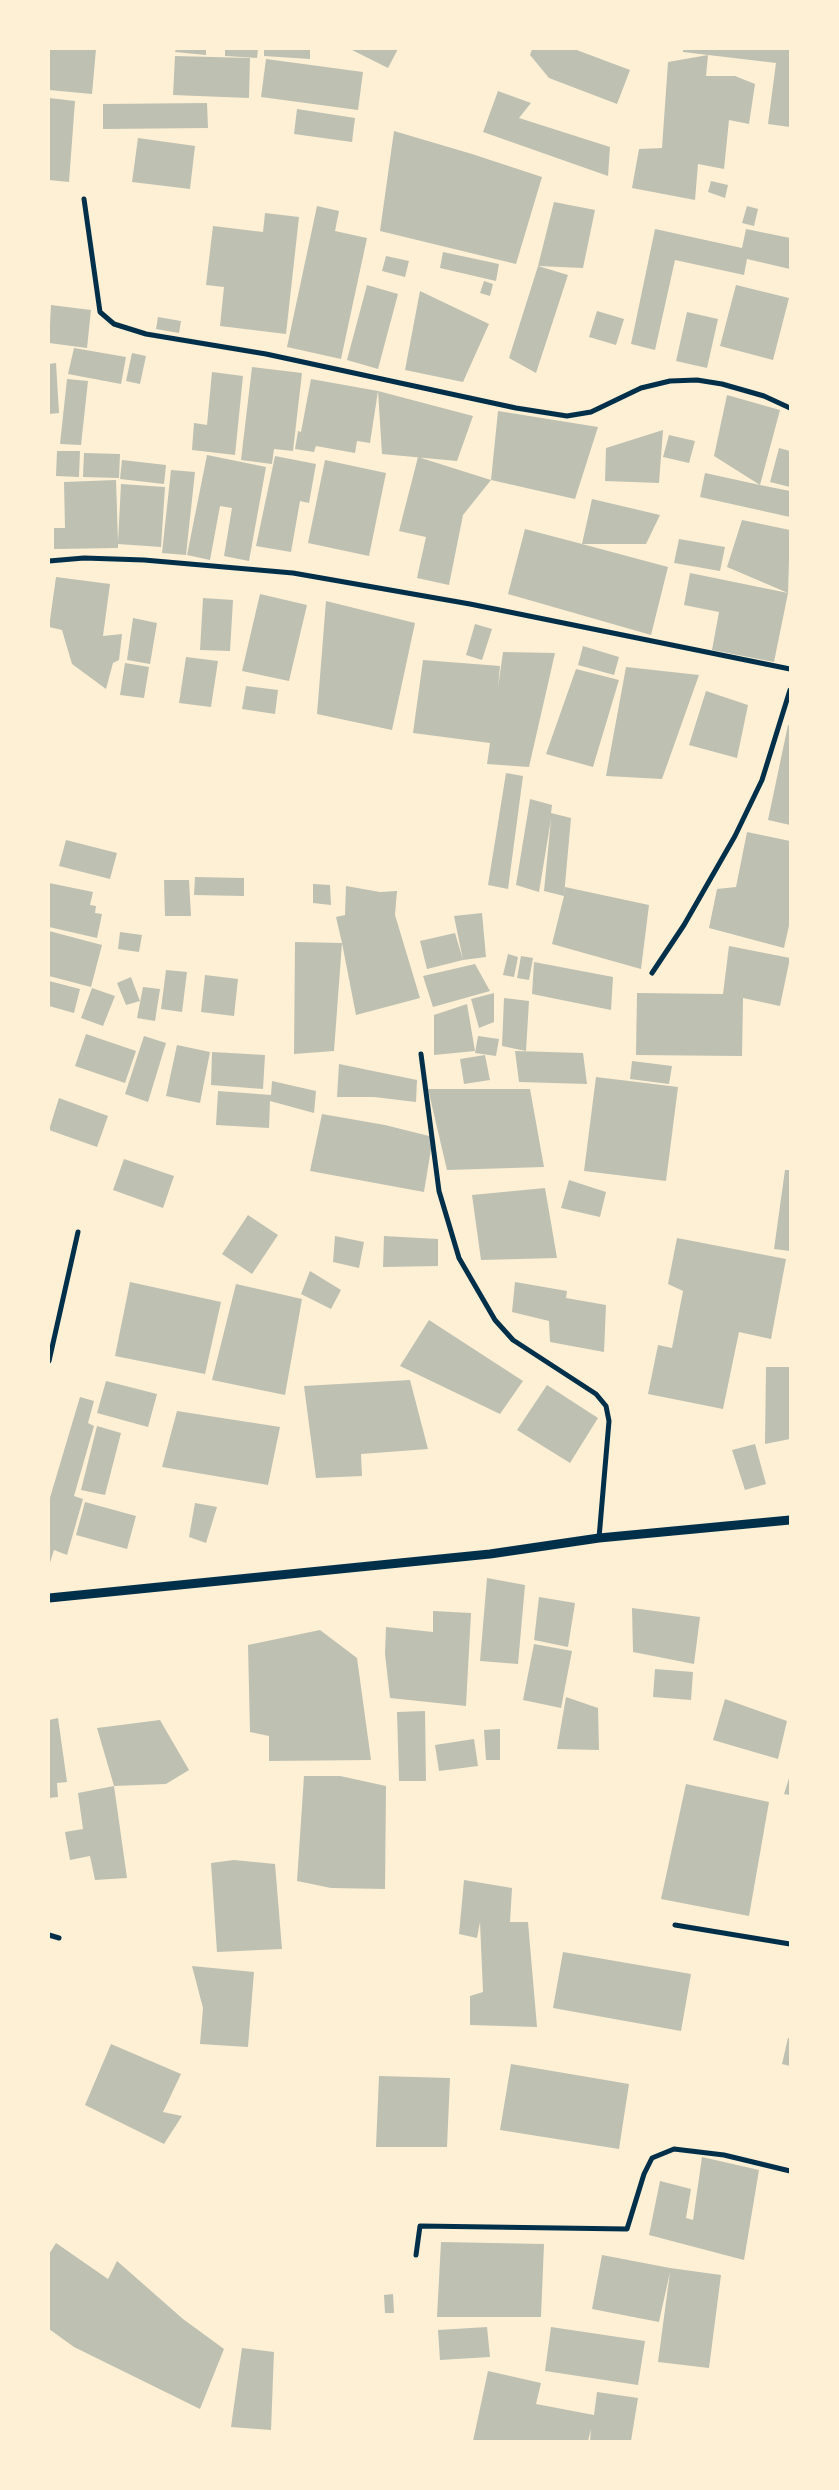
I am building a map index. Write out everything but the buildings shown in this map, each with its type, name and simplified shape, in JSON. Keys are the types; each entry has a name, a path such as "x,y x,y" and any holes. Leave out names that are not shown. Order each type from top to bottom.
{"street":[{"path":"84,199 100,312 114,324 146,334 266,354 516,408 567,416 591,412 641,388 670,381 697,380 722,384 764,396 790,408"},
{"path":"49,561 84,558 144,560 293,573 470,604 790,669"},
{"path":"652,973 684,925 762,780 790,690"},
{"path":"421,1054 439,1191 459,1258 495,1320 513,1340 596,1394 606,1406 609,1421 599,1538"},
{"path":"49,1361 78,1232"},
{"path":"49,1598 490,1554 599,1538 790,1520"},
{"path":"675,1924 790,1944"},
{"path":"49,1935 59,1938"},
{"path":"416,2255 420,2226 628,2229 644,2174 652,2158 674,2150 724,2154 790,2171"}]}
